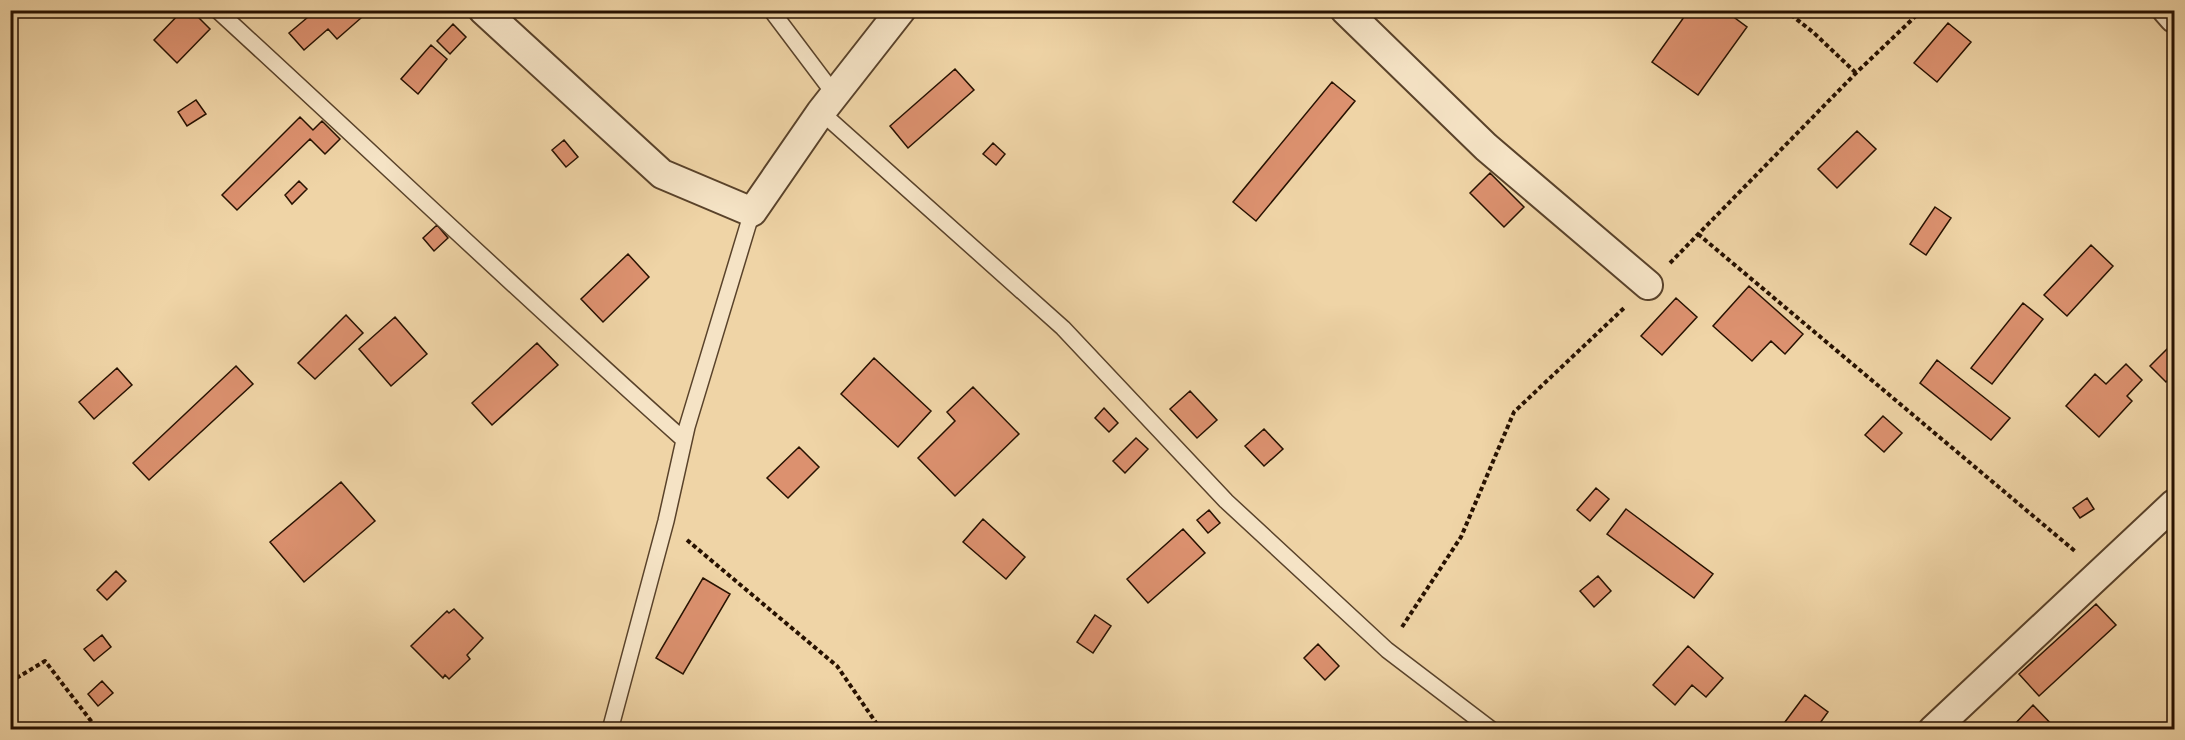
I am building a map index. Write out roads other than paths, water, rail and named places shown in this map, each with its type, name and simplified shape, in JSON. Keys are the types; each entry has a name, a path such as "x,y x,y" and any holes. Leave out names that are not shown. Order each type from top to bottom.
{"street":[{"path":"483,10 662,174 752,212 828,103 901,10"},
{"path":"1345,10 1486,147 1648,285"},
{"path":"2167,10 2175,18"},
{"path":"1933,729 2175,504"}],"lane":[{"path":"217,10 458,232 529,301 684,440"},
{"path":"771,10 828,103 1063,328 1226,501 1387,650 1492,729"},
{"path":"610,729 666,522 684,440 752,212"}]}
